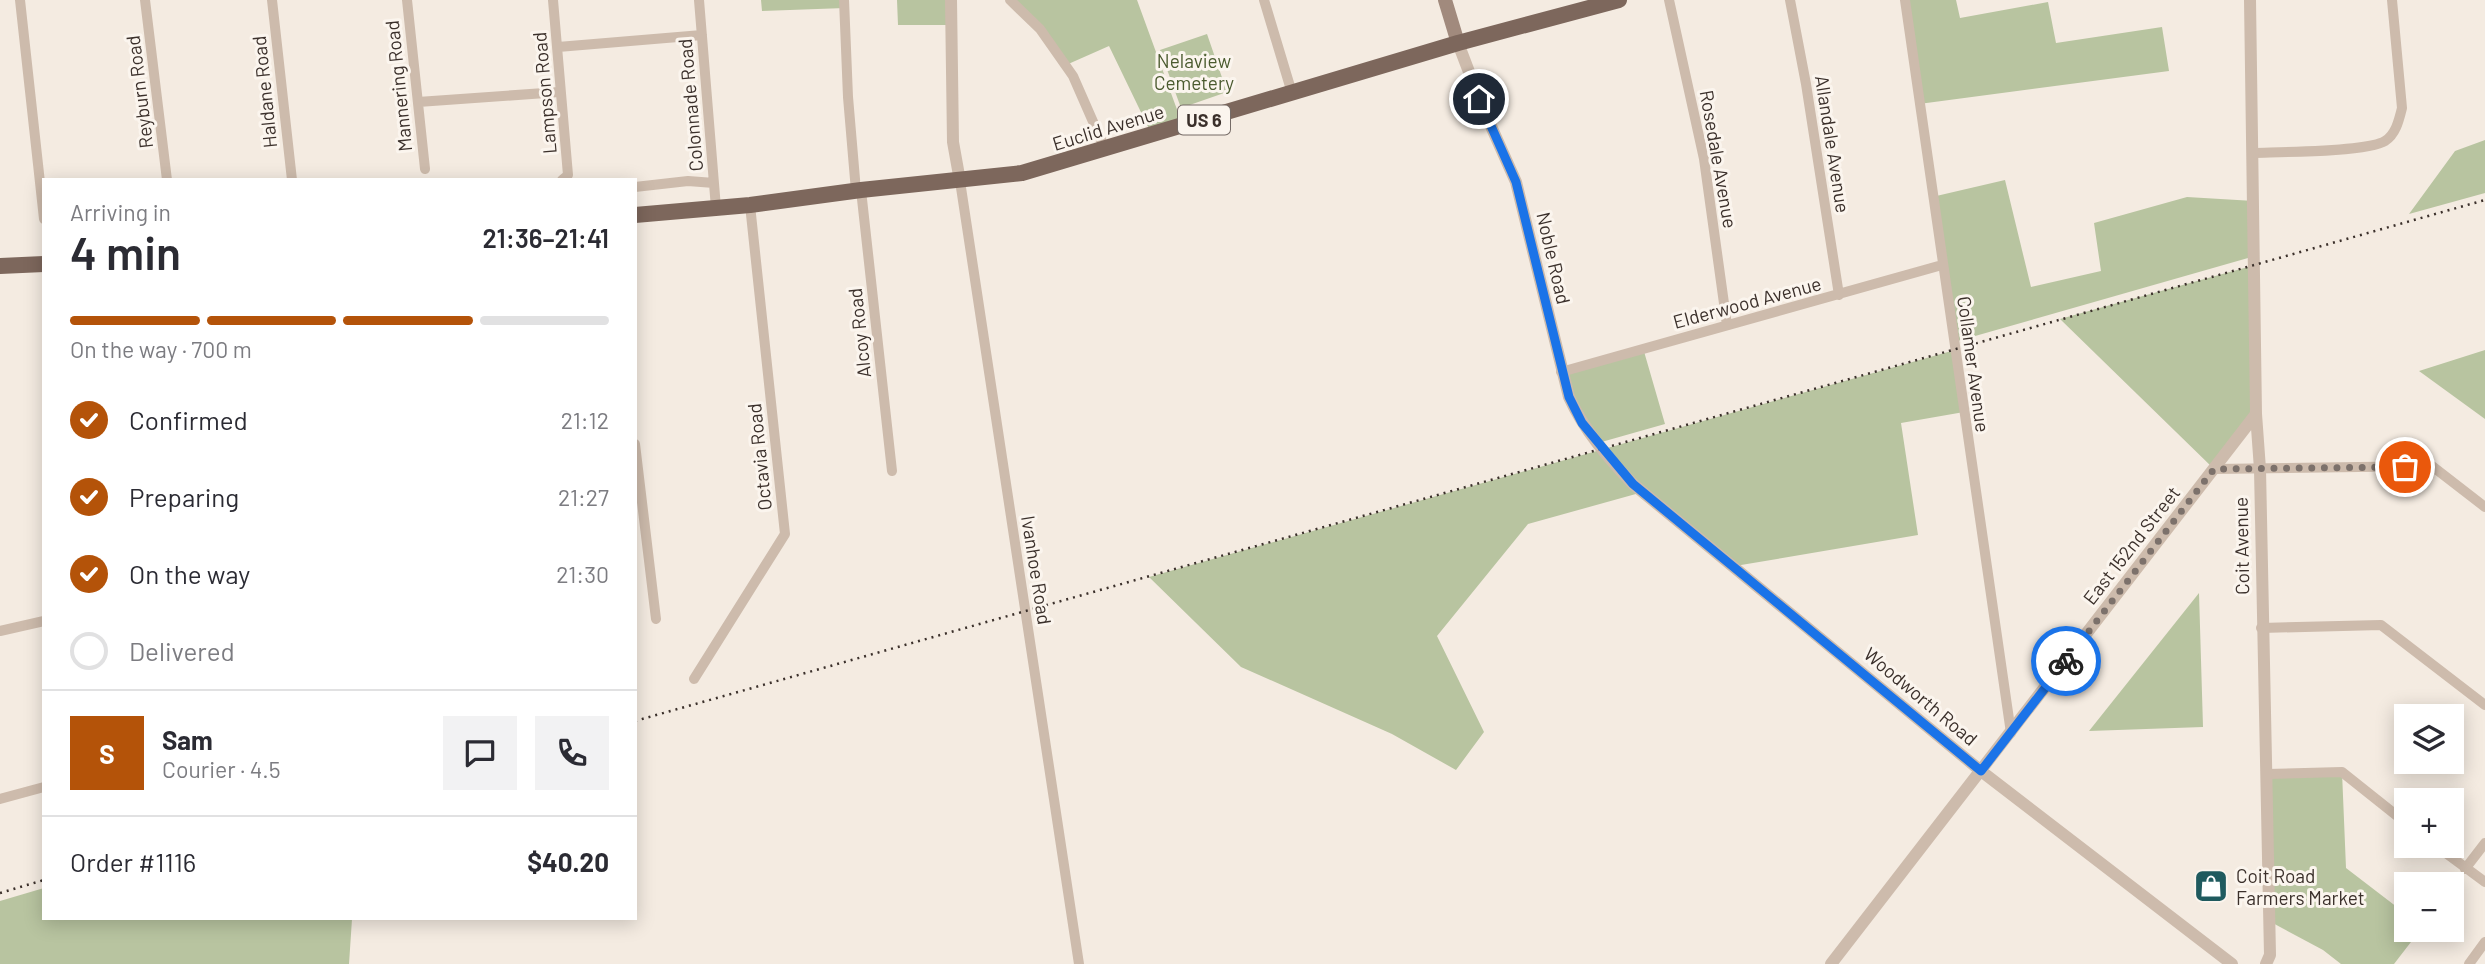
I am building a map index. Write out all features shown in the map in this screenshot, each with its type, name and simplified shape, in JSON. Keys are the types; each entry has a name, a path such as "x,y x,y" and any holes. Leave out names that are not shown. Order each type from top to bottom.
{"main road":[{"name":"Noble Road","path":"1445,0 1458,43"},
{"name":"Euclid Avenue","path":"637,215 750,205 859,190 1022,173 1458,43 1619,0"},
{"path":"0,266 42,264"}],"street":[{"path":"20,0 42,201"},
{"name":"Reyburn Road","path":"145,0 167,178"},
{"name":"Haldane Road","path":"272,0 292,178"},
{"name":"Mannering Road","path":"407,0 425,169"},
{"name":"Lampson Road","path":"553,0 559,92 569,178"},
{"name":"Colonnade Road","path":"699,0 716,208"},
{"name":"Alcoy Road","path":"844,0 848,97 892,471"},
{"path":"951,0 953,142 960,181"},
{"path":"1010,0 1040,29 1073,76 1105,149"},
{"path":"1264,0 1292,93"},
{"name":"Rosedale Avenue","path":"1669,0 1704,159 1727,324"},
{"name":"Allandale Avenue","path":"1790,0 1807,89 1839,295"},
{"name":"Collamer Avenue","path":"1905,0 2011,733"},
{"name":"Coit Avenue","path":"2250,0 2256,414 2267,774 2270,956 2266,964"},
{"path":"2253,153 2371,147 2391,136 2399,122 2402,108 2392,0"},
{"path":"558,47 702,35"},
{"name":"Noble Road","path":"1458,43 1482,106 1516,182 1561,372 1575,410 1598,443"},
{"path":"418,102 559,92"},
{"path":"637,187 688,181 714,183"},
{"name":"Ivanhoe Road","path":"960,181 1079,964"},
{"name":"Octavia Road","path":"694,679 785,534 750,205"},
{"name":"Elderwood Avenue","path":"1561,372 1942,265"},
{"name":"East 152nd Street","path":"1831,964 2256,414"},
{"name":"Woodworth Road","path":"1598,443 1633,484 1981,771 2232,964"},
{"path":"637,460 656,619"},
{"path":"2214,469 2432,466 2485,507"},
{"path":"0,631 42,621"},
{"path":"2261,628 2381,625 2485,705"},
{"path":"2267,774 2342,772 2394,813"},
{"path":"0,799 42,788"},
{"path":"2465,869 2485,844"},
{"path":"2451,858 2485,882"},
{"path":"2469,964 2485,942"}],"green space":[{"path":"761,0 844,0 845,8 762,11"},
{"path":"897,0 951,0 951,25 898,25"},
{"path":"1010,0 1137,0 1183,126 1152,135 1109,46 1066,65"},
{"path":"1905,0 1956,0 1960,18 2048,2 2056,43 2162,27 2169,71 1919,104"},
{"name":"Nelaview Cemetery","path":"1207,34 1227,92 1181,108 1160,50"},
{"path":"2485,140 2485,193 2409,214 2455,151"},
{"path":"2005,180 2031,287 2101,271 2094,223 2187,197 2254,201 2255,256 1954,342 1932,197"},
{"path":"2255,265 2256,414 2214,469 2060,319"},
{"path":"1643,348 1665,424 1598,443 1561,372"},
{"path":"1955,350 1964,412 1901,423 1918,535 1735,566 1643,492 1528,524 1437,636 1484,732 1456,770 1392,734 1241,667 1149,577"},
{"path":"2485,350 2485,419 2419,371"},
{"path":"2199,593 2203,727 2089,731"},
{"path":"2342,772 2346,868 2394,905 2394,942 2411,942 2394,964 2341,964 2323,950 2269,921 2267,774"},
{"path":"42,889 42,920 352,920 349,964 0,964 0,901"}],"railway":[{"path":"637,720 2485,200"},
{"path":"0,893 42,881"}],"way so far":[{"path":"2066,661 2214,469 2405,467"}],"place":[{"name":"Coit Road Farmers Market","path":"2211,886"}],"route":[{"path":"1479,99 1516,182 1569,397 1582,423 1633,484 1981,771 2066,661"}]}
